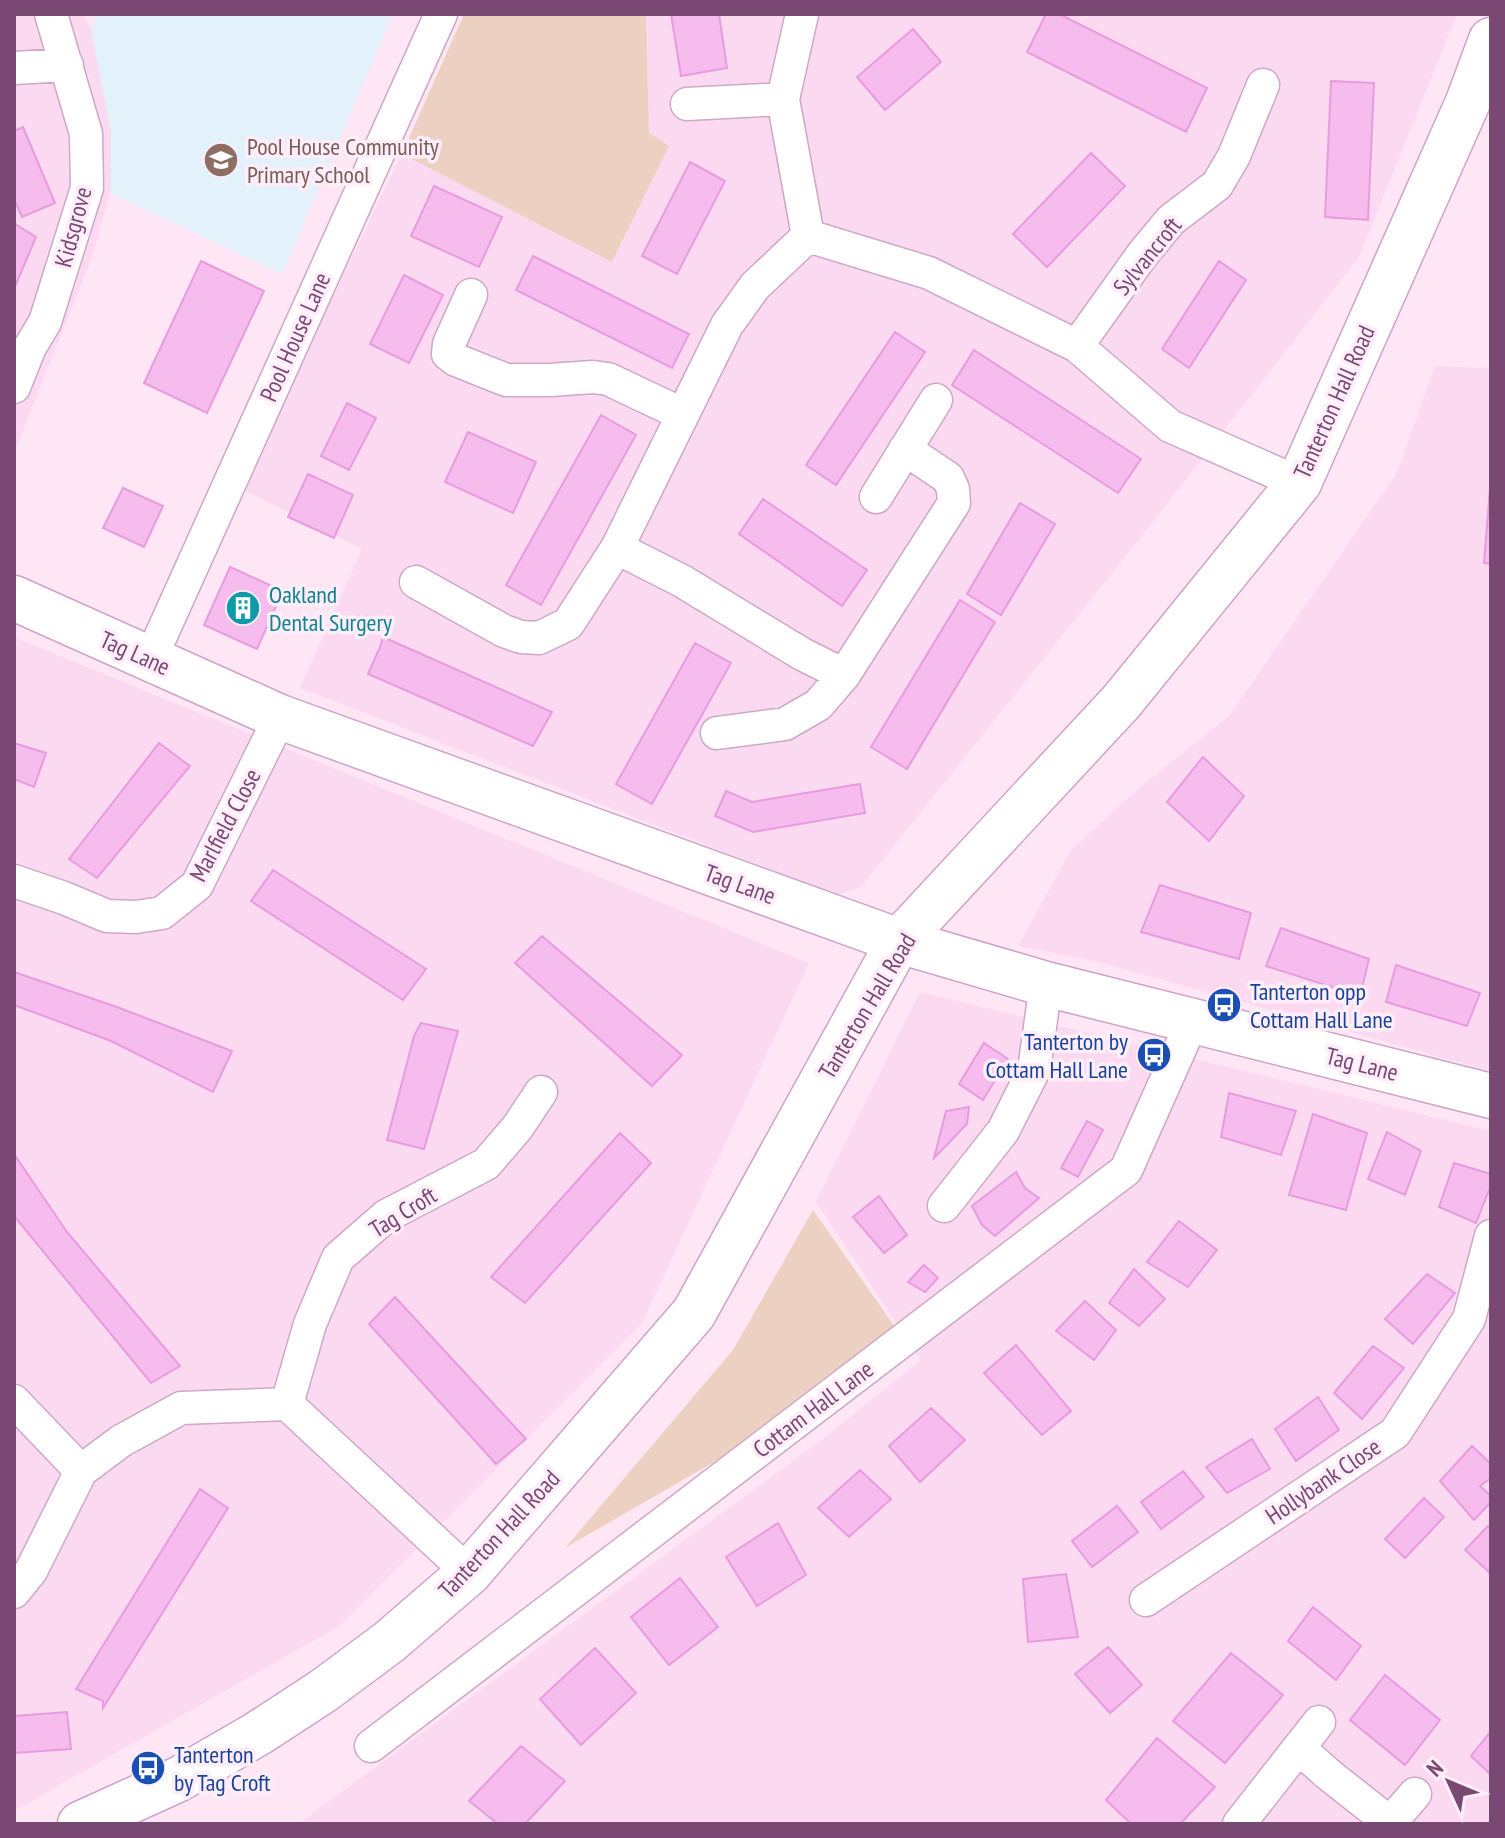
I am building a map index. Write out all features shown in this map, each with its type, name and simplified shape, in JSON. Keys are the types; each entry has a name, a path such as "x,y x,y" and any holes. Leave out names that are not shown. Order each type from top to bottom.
{"street":[{"name":"Kidsgrove","path":"14,387 22,344 45,322 87,188 86,134 51,14"},
{"name":"Pool House Lane","path":"150,660 441,14"},
{"path":"802,14 783,99 808,236"},
{"name":"Tanterton Hall Road","path":"80,1824 179,1779 257,1734 323,1691 389,1642 469,1573 694,1313 899,941 1122,701 1299,483 1480,107 1491,40"},
{"path":"14,68 67,65"},
{"name":"Sylvancroft","path":"1077,346 1171,220 1217,185 1234,156 1263,85"},
{"path":"687,104 783,99"},
{"path":"808,236 929,273 1077,346 1170,426 1299,483"},
{"path":"416,582 504,631 521,637 539,638 568,624 617,548 727,325 755,286 808,236"},
{"path":"471,295 449,344 448,354 456,360 506,380 608,379 682,414"},
{"path":"876,497 936,400"},
{"path":"717,733 785,724 818,705 844,675 954,503 948,478 905,449"},
{"path":"617,548 682,581 802,654 844,675"},
{"name":"Tag Lane","path":"14,598 280,717 899,941 1046,984 1491,1096"},
{"name":"Marlfield Close","path":"14,881 107,916 136,917 162,913 197,885 280,717"},
{"path":"944,1206 1003,1131 1034,1070 1046,984"},
{"name":"Cottam Hall Lane","path":"371,1746 1126,1170 1192,1022"},
{"name":"Tag Croft","path":"287,1404 310,1324 338,1258 386,1216 486,1164 517,1128 541,1092"},
{"name":"Hollybank Close","path":"1146,1600 1395,1433 1469,1319 1491,1236"},
{"path":"14,1401 81,1471"},
{"path":"14,1592 31,1571 81,1471 121,1441 181,1408 287,1404 469,1573"},
{"path":"1239,1824 1319,1722"},
{"path":"1299,1748 1390,1823 1415,1794"}],"shaded area":[{"path":"14,14 83,14 91,29 111,132 112,187 92,257 14,453"},
{"name":"Pool House Community Primary School","path":"97,14 393,14 282,274 111,193 111,132 91,29"},
{"path":"464,14 646,14 649,133 669,146 612,262 402,154"},
{"path":"646,14 1457,14 1359,257 1144,533 861,887 836,895 300,688 362,549 240,488 402,154 612,261 649,134"},
{"path":"1435,366 1491,368 1491,1071 1098,962 1018,946 1071,850 1139,788 1229,716 1397,473"},
{"path":"14,637 809,963 642,1323 341,1625 14,1811"},
{"path":"920,992 1491,1131 1491,1824 298,1824 823,1439 921,1360 816,1202"},
{"path":"813,1210 895,1327 759,1436 565,1548 733,1350"}],"building":[{"path":"671,14 719,14 727,68 681,76"},
{"path":"1046,14 1059,14 1207,88 1186,132 1027,52"},
{"path":"913,29 941,62 885,110 857,77"},
{"path":"1331,81 1374,83 1368,220 1325,217"},
{"path":"23,127 55,203 22,217 14,199 14,131"},
{"path":"1091,153 1125,186 1047,267 1013,234"},
{"path":"690,162 725,181 677,274 642,256"},
{"path":"434,186 502,217 479,267 411,236"},
{"path":"14,226 36,237 14,289"},
{"path":"533,256 689,334 672,368 516,290"},
{"path":"201,261 264,291 207,413 144,383"},
{"path":"1219,261 1246,280 1189,368 1162,349"},
{"path":"404,275 443,295 409,363 370,344"},
{"path":"895,332 925,352 836,485 806,465"},
{"path":"974,350 1141,459 1118,493 952,385"},
{"path":"347,403 376,418 349,470 321,456"},
{"path":"601,415 636,435 541,605 506,585"},
{"path":"468,432 536,462 513,513 445,482"},
{"path":"308,474 353,495 334,538 288,517"},
{"path":"1491,476 1491,564 1484,563"},
{"path":"123,488 163,506 144,547 103,528"},
{"path":"763,499 867,570 842,606 739,534"},
{"path":"1020,503 1055,524 1001,615 967,594"},
{"name":"Oakland Dental Surgery","path":"230,567 283,591 257,649 204,625"},
{"path":"960,600 995,622 907,769 871,747"},
{"path":"383,637 552,712 533,746 368,674"},
{"path":"695,643 731,663 652,804 616,784"},
{"path":"14,743 46,753 34,787 14,779"},
{"path":"159,743 190,766 97,878 69,859"},
{"path":"1203,757 1244,796 1209,841 1167,802"},
{"path":"860,784 865,813 753,832 715,816 726,791 752,802"},
{"path":"273,870 426,969 403,1000 251,901"},
{"path":"1160,885 1251,913 1239,959 1141,932"},
{"path":"1281,928 1369,959 1360,996 1266,966"},
{"path":"542,936 682,1055 652,1086 515,963"},
{"path":"1396,965 1480,993 1467,1026 1386,1002"},
{"path":"14,972 232,1051 213,1092 111,1041 14,1005"},
{"path":"421,1023 458,1031 424,1149 387,1140 414,1036"},
{"path":"984,1043 1008,1059 983,1100 959,1084"},
{"path":"1229,1093 1296,1111 1281,1155 1221,1137"},
{"path":"969,1107 967,1124 934,1158 946,1111"},
{"path":"1313,1114 1367,1133 1346,1210 1289,1195"},
{"path":"1087,1121 1103,1130 1078,1177 1061,1168"},
{"path":"1387,1132 1421,1151 1405,1195 1368,1179"},
{"path":"620,1133 651,1163 525,1303 491,1277"},
{"path":"14,1154 67,1232 180,1366 151,1383 14,1216"},
{"path":"1454,1163 1491,1174 1491,1185 1476,1223 1439,1207"},
{"path":"1016,1172 1025,1188 1039,1198 995,1236 982,1225 972,1206"},
{"path":"879,1196 907,1235 884,1253 853,1217"},
{"path":"1179,1221 1217,1250 1188,1287 1147,1262"},
{"path":"924,1265 938,1278 925,1292 908,1282"},
{"path":"1134,1269 1165,1299 1139,1326 1109,1303"},
{"path":"1427,1274 1455,1293 1413,1344 1385,1319"},
{"path":"395,1297 526,1439 496,1464 369,1324"},
{"path":"1085,1301 1116,1330 1094,1360 1056,1331"},
{"path":"1016,1345 1071,1411 1042,1435 984,1373"},
{"path":"1373,1346 1404,1368 1362,1419 1334,1393"},
{"path":"1318,1397 1339,1430 1296,1461 1275,1429"},
{"path":"931,1408 965,1440 920,1482 889,1446"},
{"path":"1252,1439 1270,1469 1227,1493 1206,1467"},
{"path":"1472,1446 1491,1464 1491,1478 1480,1486 1491,1496 1491,1502 1474,1520 1440,1481"},
{"path":"860,1470 891,1499 849,1537 818,1508"},
{"path":"1183,1471 1204,1497 1161,1529 1141,1502"},
{"path":"200,1489 228,1508 103,1708 103,1701 76,1689"},
{"path":"1424,1498 1444,1517 1405,1558 1385,1539"},
{"path":"1117,1506 1138,1532 1092,1567 1072,1541"},
{"path":"778,1523 806,1575 757,1606 726,1557"},
{"path":"1488,1526 1491,1528 1489,1572 1465,1550"},
{"path":"1066,1574 1078,1637 1028,1642 1023,1579"},
{"path":"680,1578 718,1627 669,1665 631,1617"},
{"path":"1313,1607 1361,1646 1336,1680 1288,1641"},
{"path":"1108,1647 1142,1685 1110,1713 1075,1674"},
{"path":"595,1648 636,1693 581,1745 540,1699"},
{"path":"1231,1653 1283,1695 1225,1763 1173,1721"},
{"path":"1385,1675 1440,1720 1405,1765 1350,1720"},
{"path":"67,1712 71,1749 14,1753 14,1716"},
{"path":"1491,1731 1491,1775 1471,1756"},
{"path":"1157,1738 1215,1787 1180,1824 1131,1824 1106,1800"},
{"path":"521,1746 565,1781 525,1824 498,1824 469,1801"}],"place":[{"name":"Pool House Community Primary School","path":"221,160"},
{"name":"Oakland Dental Surgery","path":"243,608"},
{"name":"Tanterton opp Cottam Hall Lane","path":"1224,1005"},
{"name":"Tanterton by Cottam Hall Lane","path":"1154,1055"},
{"name":"Tanterton by Tag Croft","path":"148,1768"}]}
